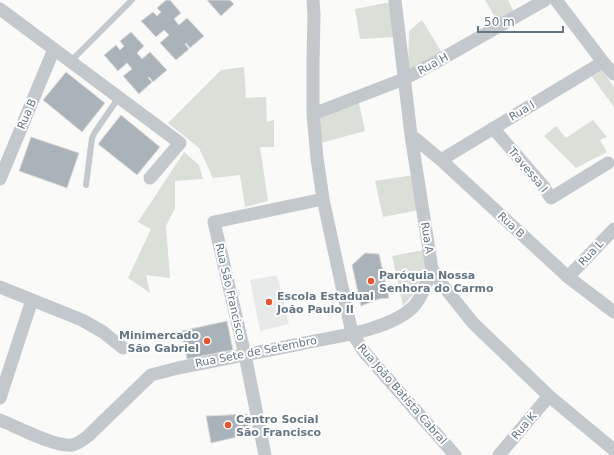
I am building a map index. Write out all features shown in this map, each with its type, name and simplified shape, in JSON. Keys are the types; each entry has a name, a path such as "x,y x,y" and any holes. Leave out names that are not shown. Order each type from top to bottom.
{"street":[{"name":"Rua João Batista Cabral","path":"313,0 313,114 323,199 352,333 365,353 455,455"},
{"name":"Rua A","path":"394,0 411,135 432,269 440,283 473,323 549,396 614,450"},
{"name":"Rua H","path":"313,114 404,79 545,0"},
{"path":"556,0 603,62 614,74"},
{"path":"0,9 180,143 150,178"},
{"name":"Rua B","path":"0,179 54,48"},
{"name":"Rua I","path":"441,160 603,62"},
{"name":"Travessa I","path":"493,128 544,187 551,198 608,163"},
{"name":"Rua B","path":"411,135 441,160 568,277 614,312"},
{"name":"Rua São Francisco","path":"265,455 245,355 214,222 323,199"},
{"name":"Rua L","path":"568,277 614,229"},
{"name":"Rua Sete de Setembro","path":"0,420 55,442 67,445 78,443 88,436 151,375 178,368 352,333 385,324 396,319 411,309 418,300 432,269"},
{"path":"0,287 82,320 103,332 123,348"},
{"path":"0,398 32,300"},
{"name":"Rua K","path":"499,455 549,396"}],"lane":[{"path":"71,61 132,0"},
{"path":"86,185 92,138 119,97"}],"shaded area":[{"path":"485,0 508,0 514,12 498,22"},
{"path":"391,2 396,37 360,39 355,9"},
{"path":"422,20 442,53 408,71 409,31"},
{"path":"244,67 246,98 266,97 267,122 274,120 274,147 260,147 268,201 245,207 240,175 213,178 199,148 168,123 221,70"},
{"path":"602,70 614,87 614,107 592,77"},
{"path":"358,99 365,131 321,143 317,116"},
{"path":"593,120 607,137 600,140 607,152 576,168 544,136 556,126 566,138"},
{"path":"184,152 199,165 203,179 175,181 175,208 166,226 170,278 146,275 150,293 128,278 151,229 138,222"},
{"path":"414,175 419,210 383,217 375,181"},
{"path":"424,250 428,268 425,280 403,306 392,256"},
{"name":"Escola Estadual João Paulo II","path":"277,275 289,324 260,331 250,280"}],"building":[{"path":"166,0 170,0 181,13 174,19 179,25 187,18 204,36 190,48 186,43 185,44 189,49 176,60 160,43 169,35 164,30 156,37 141,21 153,12 157,16 161,12 157,8"},
{"path":"207,0 230,0 234,4 221,16"},
{"path":"131,32 144,46 137,53 142,59 150,52 167,70 153,82 149,77 148,78 152,82 139,94 123,76 132,69 127,63 118,71 104,55 116,45 120,50 124,46 120,41"},
{"path":"66,72 105,103 82,132 43,100"},
{"path":"121,115 160,147 137,175 98,144"},
{"path":"31,137 79,153 67,188 19,171"},
{"name":"Paróquia Nossa Senhora do Carmo","path":"365,253 379,254 389,298 379,299 361,306 352,265"},
{"name":"Minimercado São Gabriel","path":"227,321 233,350 187,359 181,331"},
{"name":"Centro Social São Francisco","path":"247,414 250,434 211,443 206,416"}],"place":[{"name":"Paróquia Nossa Senhora do Carmo","path":"371,281"},
{"name":"Escola Estadual João Paulo II","path":"269,302"},
{"name":"Minimercado São Gabriel","path":"207,341"},
{"name":"Centro Social São Francisco","path":"228,425"}]}
